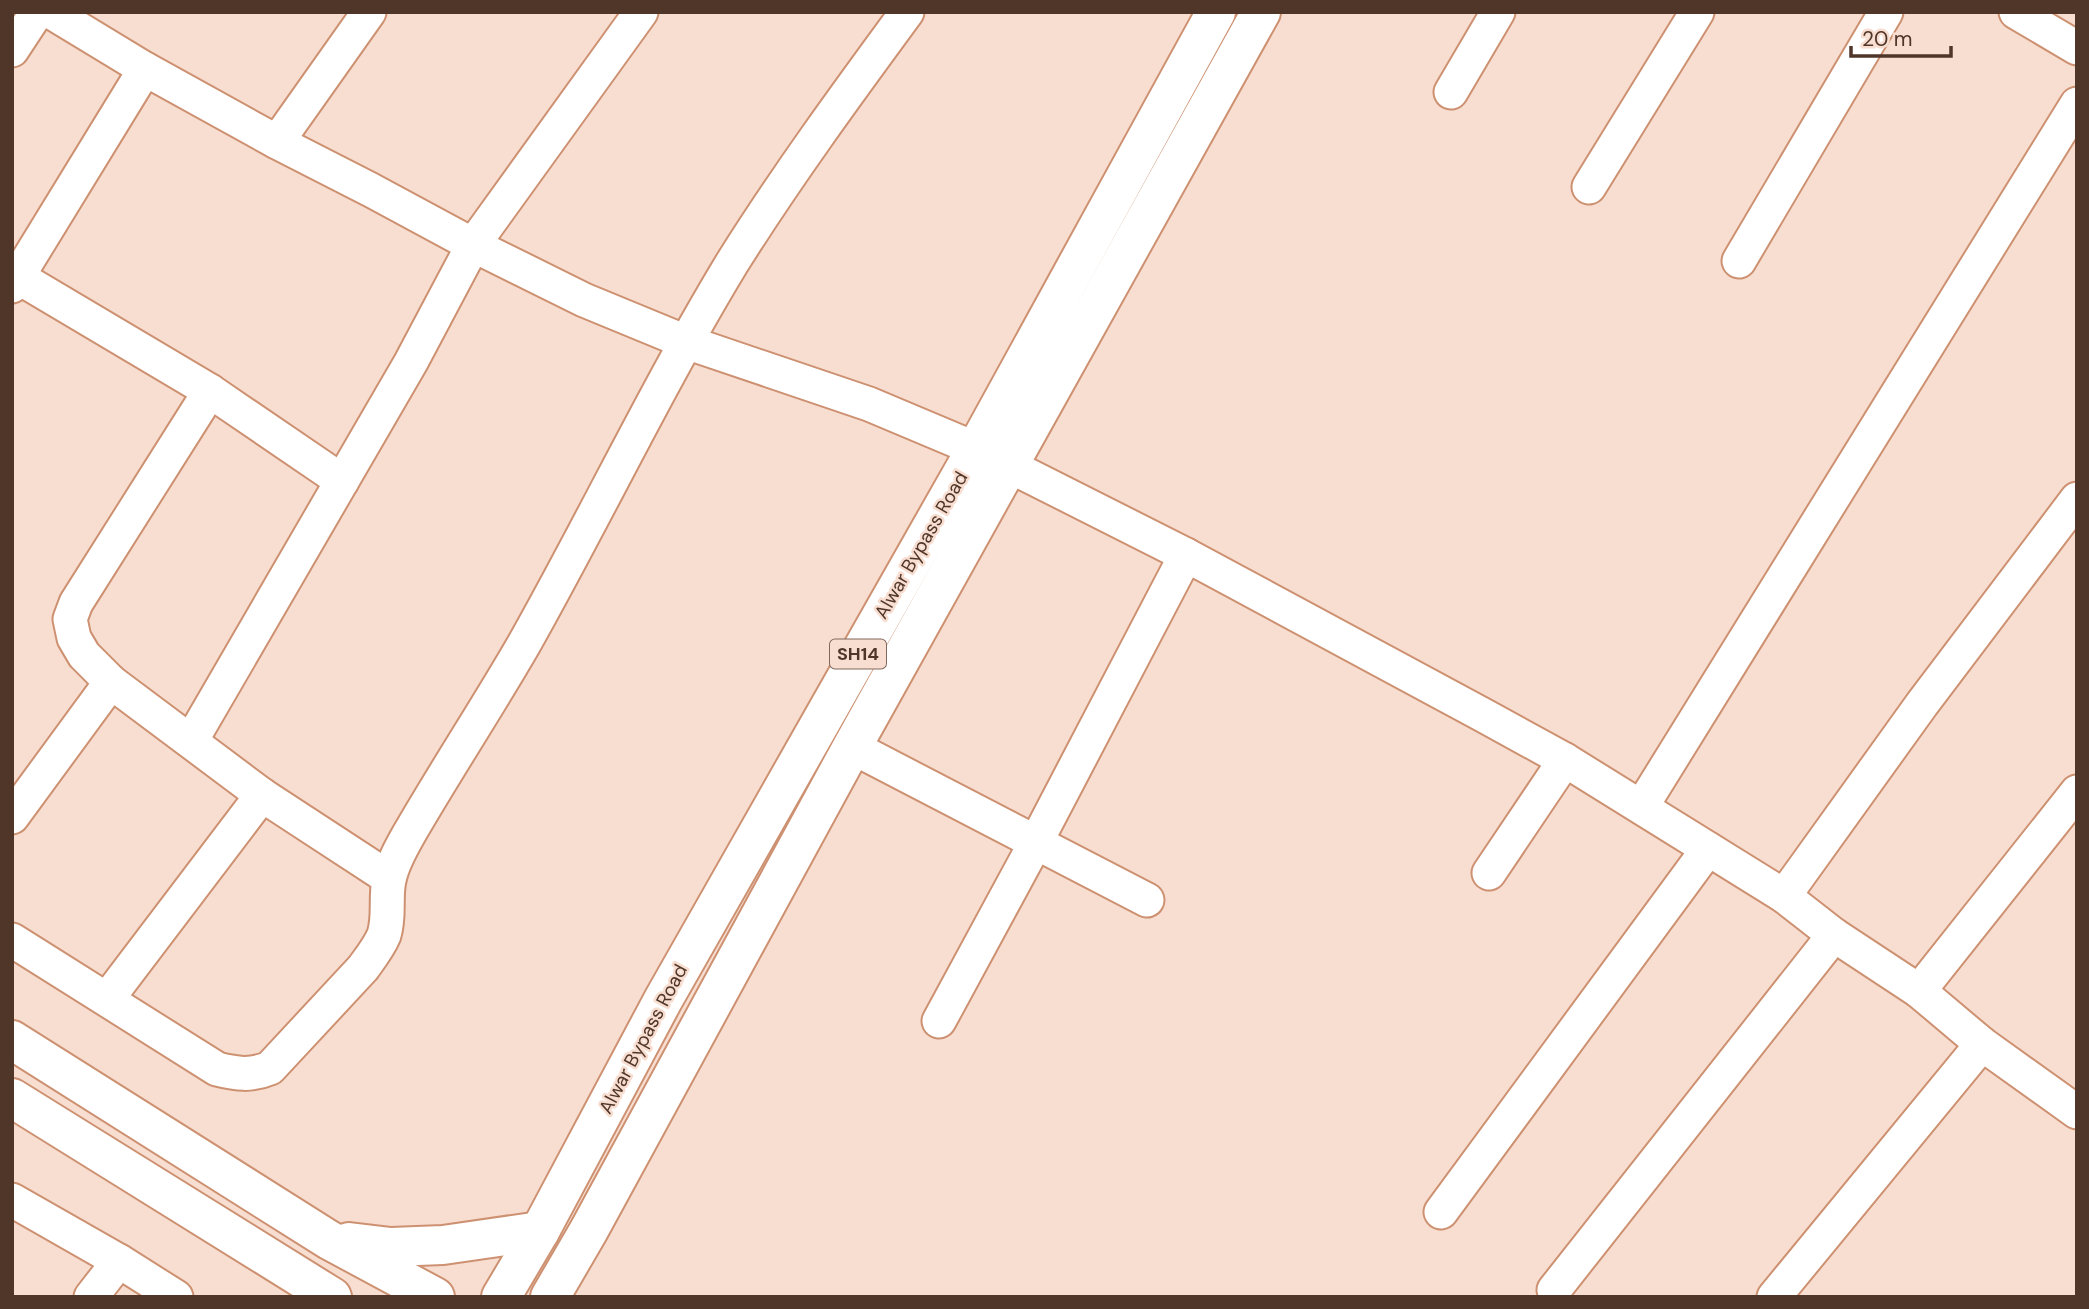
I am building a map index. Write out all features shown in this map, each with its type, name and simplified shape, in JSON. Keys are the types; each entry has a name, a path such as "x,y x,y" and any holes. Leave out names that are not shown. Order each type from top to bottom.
{"main road":[{"name":"Alwar Bypass Road","path":"501,1297 540,1231 663,1000 976,449 1216,12"},
{"name":"Alwar Bypass Road","path":"550,1297 1261,12"},
{"path":"12,1040 329,1240 435,1297"},
{"path":"12,1098 313,1292"},
{"path":"329,1240 391,1247 443,1245 540,1231"}],"street":[{"path":"12,50 37,12"},
{"path":"51,12 145,69 473,246 584,300 686,342 869,404 976,449 1186,555 1565,760 1784,896 1834,935 1919,991 1982,1044 2077,1112"},
{"path":"277,142 369,12"},
{"path":"191,741 411,362 473,246 641,12"},
{"path":"12,940 217,1069 238,1074 257,1074 270,1068 363,968 376,950 384,935 389,915 389,878 407,836 529,635 686,342 732,264 822,128 906,12"},
{"path":"1451,92 1498,12"},
{"path":"1589,187 1697,12"},
{"path":"1740,261 1886,12"},
{"path":"2016,12 2077,48"},
{"path":"145,69 15,281 210,391 342,481"},
{"path":"1642,806 2077,104"},
{"path":"210,391 76,603 70,620 74,638 84,655 111,682 262,796 389,878"},
{"path":"1784,896 1923,704 2077,499"},
{"path":"939,1021 1186,555"},
{"path":"12,817 111,682"},
{"path":"852,747 1147,900"},
{"path":"1489,873 1565,760"},
{"path":"1919,991 2077,792"},
{"path":"108,998 262,796"},
{"path":"1441,1212 1708,849"},
{"path":"1554,1290 1834,935"},
{"path":"1774,1297 1982,1044"},
{"path":"12,1200 176,1297"},
{"path":"91,1297 119,1261"}]}
